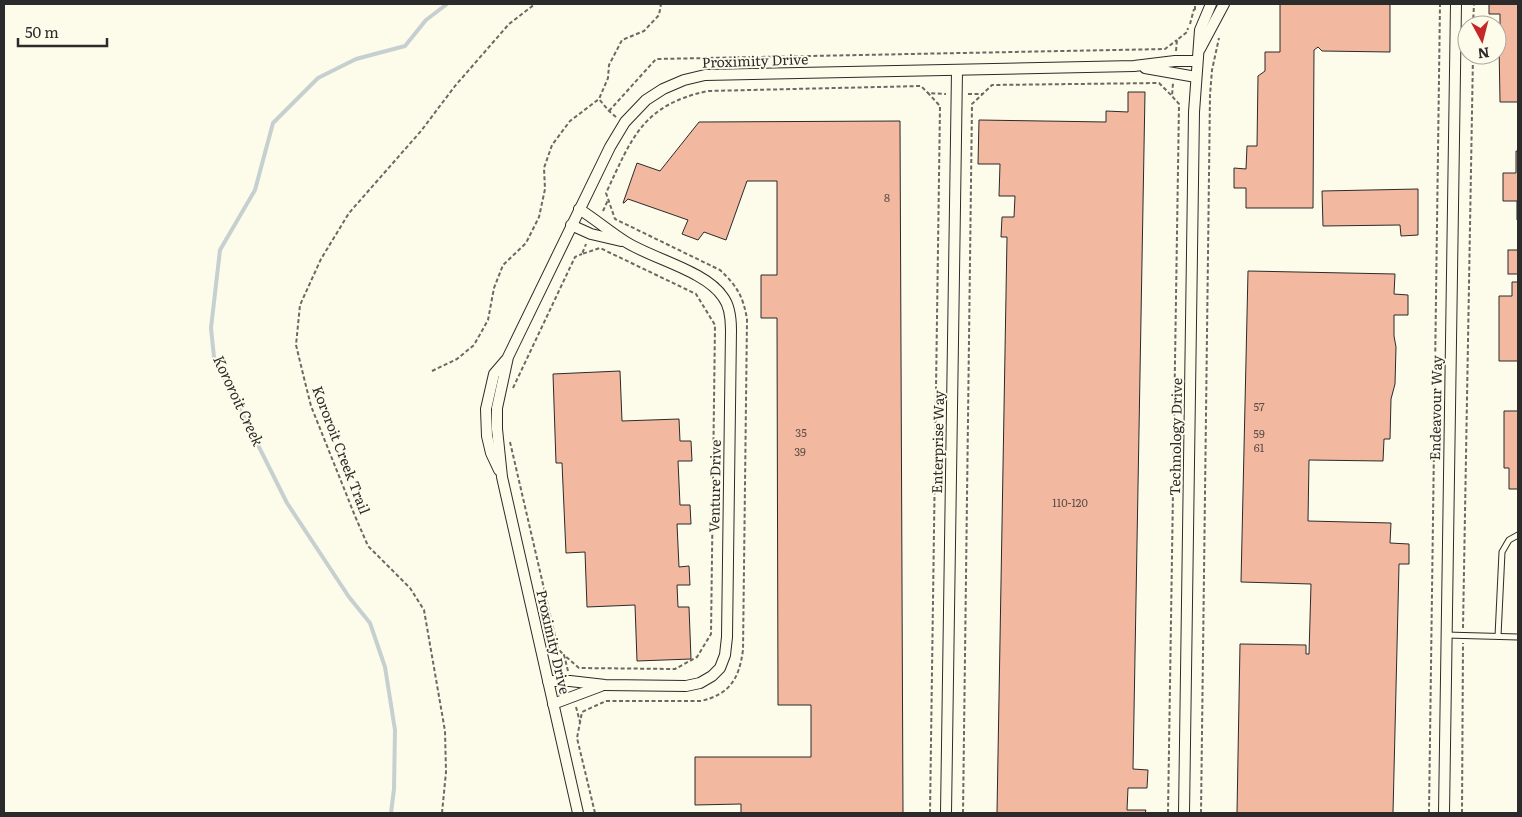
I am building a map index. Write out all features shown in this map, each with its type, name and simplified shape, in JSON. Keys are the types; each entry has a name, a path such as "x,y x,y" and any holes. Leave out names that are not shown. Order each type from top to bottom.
{"street":[{"name":"Technology Drive","path":"1184,813 1196,77 1200,30 1211,4"},
{"path":"1198,57 1224,4"},
{"name":"Endeavour Way","path":"1444,813 1456,4"},
{"name":"Proximity Drive","path":"578,813 502,477 497,429 497,408 508,357 579,208 625,122 646,100 664,89 684,80 705,75 1134,66 1198,57"},
{"name":"Proximity Drive","path":"1134,66 1196,77"},
{"name":"Enterprise Way","path":"946,813 957,71"},
{"name":"Venture Drive","path":"579,208 626,243"},
{"name":"Venture Drive","path":"548,681 570,681 605,685 686,686 700,683 712,676 720,668 725,655 727,637 731,330 730,314 724,297 712,285 698,276 626,243 591,234 571,226"},
{"name":"Venture Drive","path":"553,704 605,685"}],"lane":[{"path":"1498,636 1502,552 1509,540 1518,535"},
{"path":"1446,635 1518,637"}],"path":[{"name":"Kororoit Creek Trail","path":"442,813 446,772 445,731 424,610 410,588 368,546 355,516 311,406 296,346 300,305 321,258 349,213 421,131 455,86 510,24 535,4"},
{"path":"432,371 457,359 474,345 488,320 494,288 504,266 526,243 539,217 545,189 544,168 552,145 570,122 599,99 608,78 609,65 622,40 644,30 659,15 661,4"},
{"path":"1428,813 1440,4"},
{"path":"609,111 656,59 1165,49 1187,32 1194,9"},
{"path":"1201,813 1210,95 1212,70 1219,37"},
{"path":"1175,61 1177,40"},
{"path":"1462,813 1463,636 1473,65"},
{"path":"1172,96 1174,73"},
{"path":"962,813 972,104 992,85 1159,84 1179,104 1168,813"},
{"path":"595,813 577,738 582,712 606,701 701,701 712,698 724,692 734,681 741,666 743,650 747,319 744,301 734,283 720,270 615,219 606,193 637,132 657,112 690,95 708,91 921,86 940,106 930,813"},
{"path":"928,94 983,94"},
{"path":"599,99 613,115 625,122"},
{"path":"598,221 608,200"},
{"path":"582,254 591,234"},
{"path":"510,441 558,649 579,668 675,669 697,657 711,634 715,325 696,294 600,248 574,257 511,394"},
{"path":"564,655 570,681"},
{"path":"574,695 580,722"}],"building":[{"path":"1280,4 1390,4 1390,52 1322,51 1318,47 1314,50 1313,208 1246,208 1246,188 1234,188 1234,168 1246,169 1247,146 1257,146 1258,76 1265,71 1265,52 1280,52"},
{"path":"1489,4 1518,4 1518,102 1500,102 1499,65 1507,65 1507,15 1489,14"},
{"path":"1128,92 1145,92 1133,769 1148,770 1147,788 1128,788 1127,810 1146,810 1145,813 997,813 1007,237 1001,237 1002,217 1014,217 1015,196 999,196 1000,164 978,164 979,120 1106,122 1106,111 1128,112"},
{"path":"900,121 903,813 741,813 741,804 695,805 695,757 811,757 811,705 778,705 777,318 761,318 761,275 777,275 777,181 747,181 726,240 704,232 698,240 682,234 688,220 628,199 623,203 637,163 660,171 699,122"},
{"path":"1516,151 1518,151 1518,220 1517,201 1503,201 1503,173 1516,173"},
{"path":"1418,189 1418,235 1401,236 1400,225 1323,226 1322,191"},
{"path":"1508,250 1518,250 1518,274 1508,274"},
{"path":"1248,271 1395,274 1394,294 1408,295 1408,315 1394,315 1396,347 1395,384 1391,399 1390,439 1384,439 1383,461 1309,460 1308,521 1391,523 1390,543 1409,544 1409,564 1399,564 1393,813 1237,813 1240,644 1306,645 1306,654 1309,654 1311,584 1241,582"},
{"path":"1512,282 1518,282 1518,361 1499,361 1499,296 1512,296"},
{"path":"620,371 622,421 679,419 680,441 691,441 692,461 678,461 680,505 690,505 691,524 677,524 679,567 689,566 690,585 677,585 678,607 689,607 691,659 637,661 635,605 587,607 585,552 566,553 562,463 556,463 553,374"},
{"path":"1504,411 1518,411 1518,489 1509,489 1509,468 1504,468"}],"waterway":[{"name":"Kororoit Creek","path":"391,813 394,789 395,730 385,667 370,623 349,597 287,503 214,357 211,328 220,250 255,190 273,123 318,78 356,59 405,46 426,20 447,4"}]}
